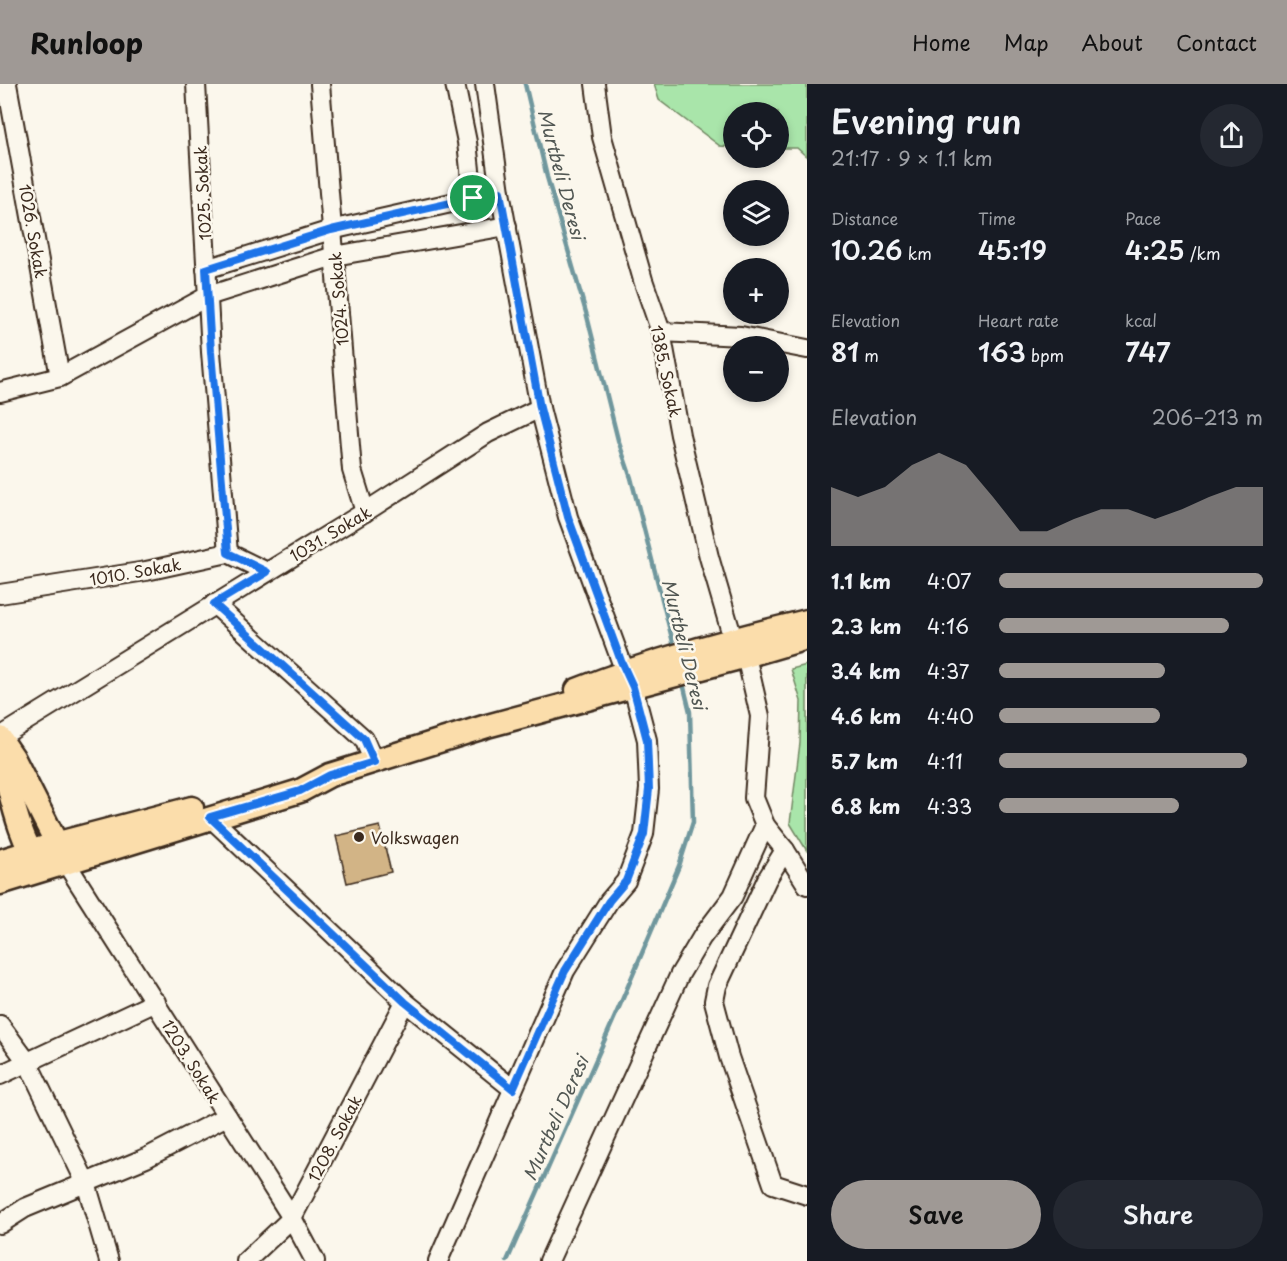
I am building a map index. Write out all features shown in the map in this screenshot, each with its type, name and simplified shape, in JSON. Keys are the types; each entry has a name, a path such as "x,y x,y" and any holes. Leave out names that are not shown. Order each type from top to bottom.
{"main road":[{"path":"0,883 42,871 61,853 297,778 330,775 374,762 635,677 734,649 807,621"},
{"path":"734,649 807,638"},
{"path":"0,740 2,763 30,852 42,871"},
{"path":"0,740 13,757 61,853"},
{"path":"0,861 30,852 61,853 210,817 300,791 330,775"}],"street":[{"name":"1026. Sokak","path":"7,84 60,377"},
{"name":"1025. Sokak","path":"196,84 211,352 228,553"},
{"name":"1024. Sokak","path":"320,84 352,470 365,512"},
{"path":"455,84 466,142 473,198"},
{"path":"438,1261 565,971 609,901 626,881 644,834 649,789 647,740 635,677 568,517 540,408 500,192 485,84"},
{"name":"1385. Sokak","path":"596,84 602,137 643,280 661,332 709,557 734,649 760,716 754,798 765,825 785,850 807,885"},
{"path":"206,269 331,230 500,192"},
{"path":"0,392 60,377 208,296 334,256 507,226"},
{"path":"661,332 741,336 807,349"},
{"name":"1031. Sokak","path":"0,740 488,433 540,408"},
{"path":"228,553 267,572"},
{"name":"1010. Sokak","path":"0,594 146,571 228,553"},
{"path":"214,604 364,739 374,762"},
{"path":"210,817 405,1002 513,1089"},
{"path":"549,1261 680,974 702,937 734,896 765,825"},
{"path":"785,850 767,879 717,986 714,1001 729,1057 773,1184 807,1195"},
{"name":"1203. Sokak","path":"61,853 292,1218 315,1261"},
{"path":"0,1075 156,1002"},
{"name":"1208. Sokak","path":"246,1261 292,1218 405,1002"},
{"path":"0,1025 28,1063 86,1183 109,1261"},
{"path":"0,1224 25,1208 146,1158 227,1116"}],"green space":[{"path":"654,84 807,84 807,157 797,148 789,148 789,102 723,102 723,146 659,100"},
{"path":"807,665 807,851 790,823 800,743 801,701 791,669"}],"building":[{"path":"380,826 391,872 347,883 336,836"}],"waterway":[{"name":"Murtbeli Deresi","path":"525,84 547,177 587,316 618,440 631,478 675,650"},
{"name":"Murtbeli Deresi","path":"507,1261 679,866 693,822 690,712 682,679"}],"place":[{"name":"Volkswagen","path":"359,837"}],"route":[{"path":"500,192 540,408 568,517 621,661 633,687 647,740 649,789 644,834 626,881 609,901 565,971 513,1089 405,1002 210,817 300,791 330,775 374,762 364,739 214,604 267,572 228,553 206,269 331,230 473,198 500,192"}]}
